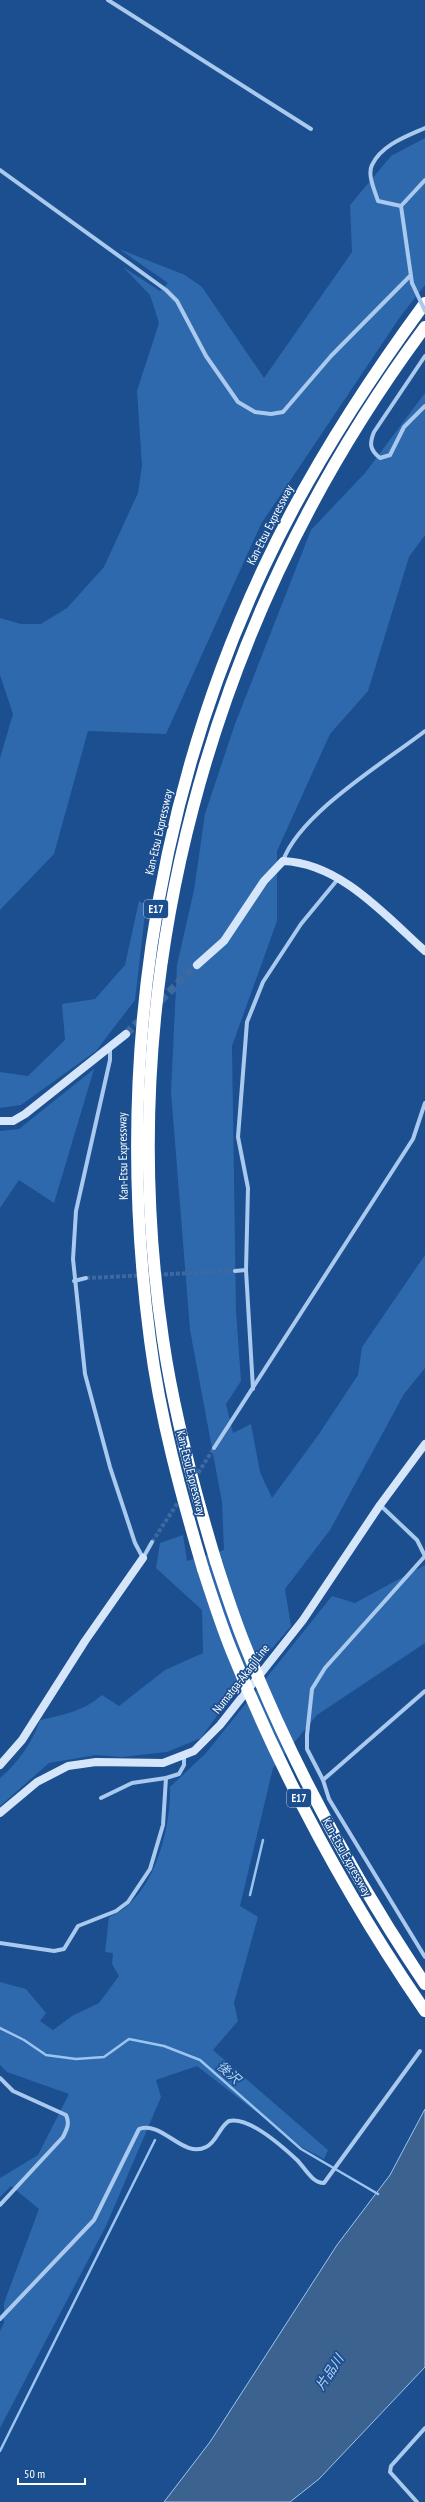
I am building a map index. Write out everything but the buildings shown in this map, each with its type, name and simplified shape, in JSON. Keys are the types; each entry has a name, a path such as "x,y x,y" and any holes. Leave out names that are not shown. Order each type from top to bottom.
{"highway":[{"name":"Kan-Etsu Expressway","path":"425,303 370,381 340,428 285,524 263,568 221,671 188,769 156,908 139,1043 137,1180 141,1260 150,1342 163,1417 182,1497 203,1569 231,1651 266,1733 306,1813 349,1892 393,1965 425,2012"},
{"name":"Kan-Etsu Expressway","path":"425,327 347,443 319,490 276,574 221,708 191,812 170,910 160,974 150,1102 150,1180 155,1258 163,1338 177,1415 195,1491 216,1562 244,1644 290,1747 318,1804 361,1882 425,1984"}],"street":[{"path":"108,0 311,129"},
{"path":"401,206 378,201 372,181 372,165 380,154 395,142 425,128"},
{"path":"0,170 166,290 177,301 206,356 238,402 256,412 271,414 283,412 331,356 410,276"},
{"path":"401,206 425,180"},
{"path":"401,206 410,276 425,311"},
{"path":"425,356 374,432 370,442 372,452 380,458 390,455 404,428 425,406"},
{"path":"197,965 224,941 264,881 282,861 286,851 311,821 329,803 425,731"},
{"path":"282,861 310,865 338,879 366,897 425,951"},
{"path":"253,1389 246,1270 248,1188 238,1137 247,1022 263,982 300,924 338,879"},
{"path":"0,1121 13,1121 25,1114 126,1034"},
{"path":"110,1046 110,1060 76,1210 73,1259 74,1281 85,1374 110,1467 135,1543 143,1558"},
{"path":"214,1448 413,1139 425,1104"},
{"path":"235,1271 246,1270"},
{"path":"74,1281 86,1278"},
{"name":"Numatga-Akagi Line","path":"0,1813 37,1782 68,1766 96,1762 151,1765 184,1757 198,1747 220,1725 303,1620 380,1505 425,1444"},
{"path":"380,1505 416,1540 425,1556 325,1668 312,1689 307,1735 308,1749 323,1780 329,1799 425,1957"},
{"path":"0,1765 22,1740 85,1641 143,1558 152,1542"},
{"path":"323,1780 425,1690"},
{"path":"101,1798 132,1783 166,1778 179,1774 184,1765 184,1757"},
{"path":"0,1943 54,1951 64,1949 78,1926 116,1911 128,1902 150,1869 160,1837 165,1814 166,1778"},
{"path":"0,2319 94,2220 139,2129 151,2128 188,2147 196,2149 207,2146 212,2142 225,2124 240,2120 253,2126 288,2153 316,2180 324,2184 343,2160 420,2051"},
{"path":"0,2078 13,2091 66,2115 68,2119 68,2127 62,2137 0,2205"},
{"path":"417,2502 390,2472 391,2466 425,2428"}],"shaded area":[{"path":"425,138 425,285 400,317 261,524 166,734 88,731 54,854 0,910 0,758 13,714 0,675 0,618 21,624 41,624 67,608 104,567 138,493 142,466 137,391 159,323 150,295 123,267 160,291 168,283 119,249 185,275 202,287 264,378 352,252 350,205 391,156"},
{"path":"425,393 425,535 409,557 368,691 330,734 277,851 277,921 232,1046 236,1311 241,1381 226,1404 233,1433 251,1424 260,1472 272,1498 319,1434 358,1375 362,1347 425,1255 425,1368 404,1394 330,1530 285,1589 291,1626 229,1699 201,1738 167,1752 122,1757 96,1755 49,1763 0,1806 0,1778 13,1766 29,1745 40,1720 81,1709 102,1695 119,1706 165,1670 203,1653 202,1610 156,1568 160,1543 183,1535 187,1561 224,1550 222,1502 190,1330 171,1092 177,965 194,890 205,814 235,724 311,530 365,473"},
{"path":"139,901 146,905 135,1000 96,1051 21,1105 0,1108 0,1072 28,1076 65,1040 62,1004 95,999 125,965"},
{"path":"94,1069 54,1203 19,1180 0,1208 0,1131 19,1129"},
{"path":"425,1565 425,1643 317,1715 273,1768 240,1906 258,1917 234,2003 238,2021 213,2050 328,2150 324,2159 303,2148 197,2066 156,2080 161,2097 106,2226 0,2428 0,2331 4,2323 4,2303 39,2209 11,2186 0,2197 0,2178 38,2155 69,2094 7,2072 0,2065 0,1982 26,1989 46,2013 40,2021 53,2030 72,2016 99,2003 119,1976 112,1964 113,1953 105,1952 109,1917 124,1908 137,1896 148,1880 163,1843 167,1823 170,1787 206,1753 332,1596 355,1603"}],"water":[{"name":"片品川","path":"425,2109 425,2367 319,2479 290,2502 164,2502 210,2442 337,2245 390,2175"}],"waterway":[{"path":"250,1895 263,1840"},
{"name":"後沢","path":"0,2028 24,2040 46,2055 76,2059 104,2057 129,2039 164,2046 200,2060 301,2149 378,2194"},
{"path":"0,2451 155,2140"}],"tunnel":[{"path":"126,1034 197,965"},
{"path":"86,1278 235,1271"},
{"path":"195,1478 214,1448"},
{"path":"152,1542 181,1498"}]}
